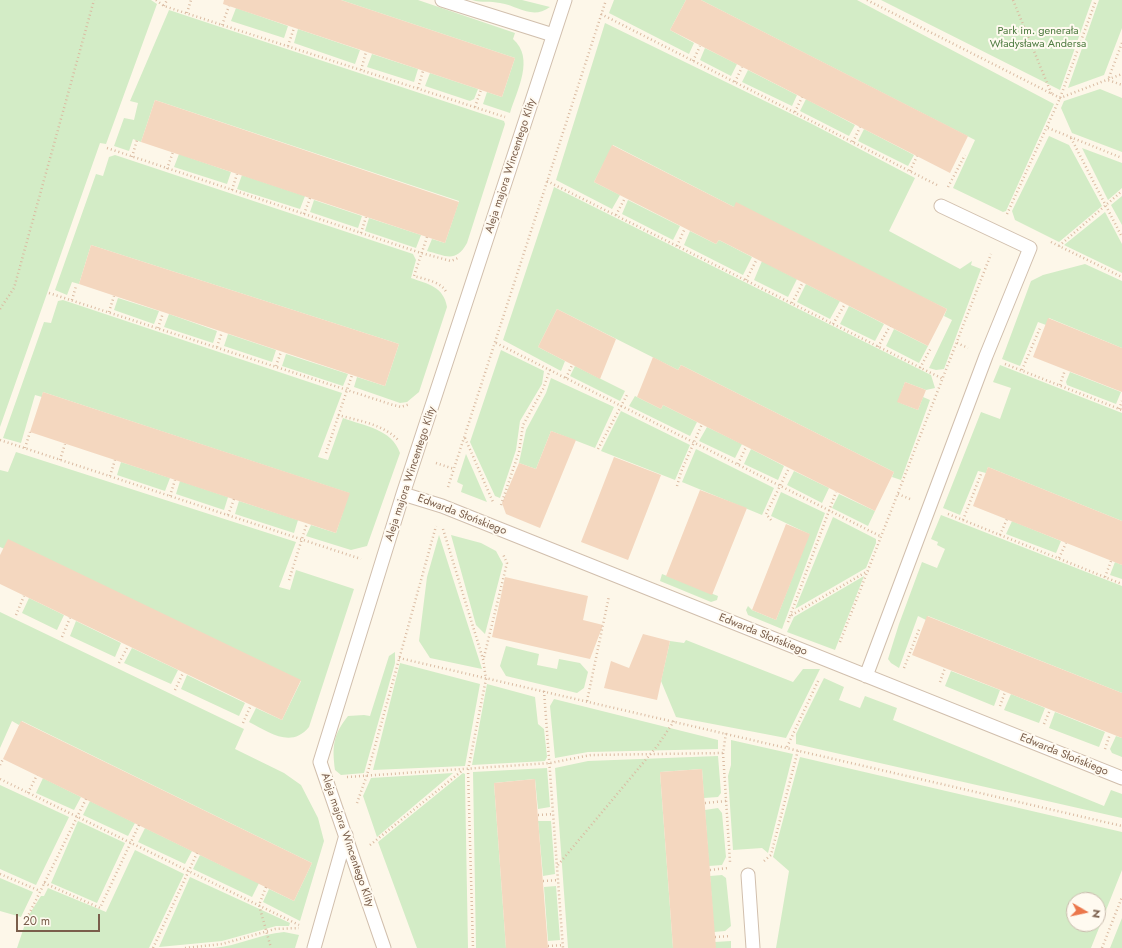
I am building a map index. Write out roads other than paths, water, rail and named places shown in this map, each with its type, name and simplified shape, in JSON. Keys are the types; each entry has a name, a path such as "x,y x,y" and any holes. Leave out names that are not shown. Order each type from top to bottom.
{"lane":[{"path":"442,0 553,35"},
{"name":"Aleja majora Wincentego Klity","path":"384,948 320,762 403,494 565,0"},
{"path":"866,676 986,356 1030,248 941,206"},
{"name":"Edwarda Słońskiego","path":"403,494 442,506 1122,778"},
{"path":"314,948 346,835"},
{"path":"748,874 753,948"}],"park label":[{"name":"Park im. generała Władysława Andersa","path":"1038,37"}]}
